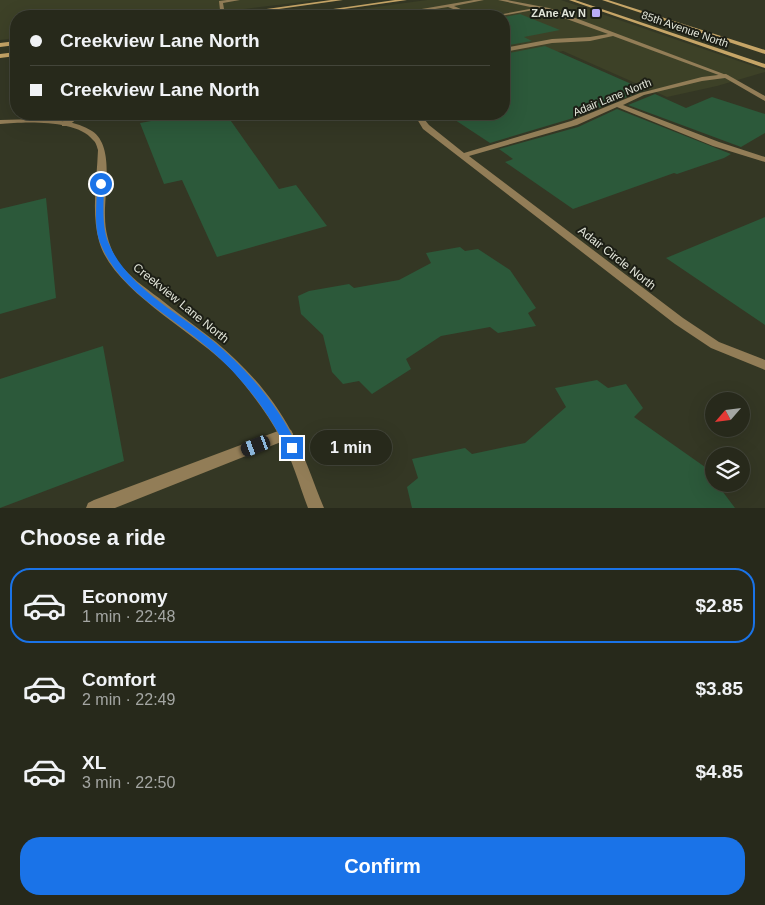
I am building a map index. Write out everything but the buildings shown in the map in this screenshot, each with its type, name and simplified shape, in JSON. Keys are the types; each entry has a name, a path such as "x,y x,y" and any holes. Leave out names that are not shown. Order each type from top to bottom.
{"main road":[{"path":"267,10 342,0"},
{"path":"332,10 405,0"},
{"name":"85th Avenue North","path":"571,0 765,66"},
{"name":"85th Avenue North","path":"604,0 765,52"},
{"path":"617,0 694,25 718,37"}],"street":[{"path":"221,1 238,0"},
{"path":"422,10 482,0"},
{"path":"500,0 542,8 614,34 726,76 765,99"},
{"path":"500,6 522,3"},
{"path":"449,5 460,10"},
{"path":"510,13 542,8"},
{"path":"510,49 552,41 590,39 614,34"},
{"name":"Adair Lane North","path":"464,155 537,135 618,105 642,94 671,85 726,76"},
{"path":"618,105 716,144 765,160"},
{"path":"65,124 71,120"},
{"name":"Adair Circle North","path":"421,120 426,127 679,321 715,345 765,365"},
{"name":"Creekview Lane North","path":"0,122 38,121 65,124 88,132 98,139 102,150 100,218 104,242 114,263 129,281 210,344 235,366 265,403 286,434 316,508"},
{"path":"94,508 286,434"}],"shaded area":[{"path":"0,0 318,0 236,10 10,10 10,39 0,40"},
{"path":"427,0 561,0 765,70 765,72 717,86 667,97 563,51 510,62 510,10 354,10"}],"place":[{"name":"ZAne Av N","path":"596,13"}],"route":[{"path":"101,184 100,218 104,242 114,263 129,281 210,344 235,366 265,403 286,434 292,448"}]}
